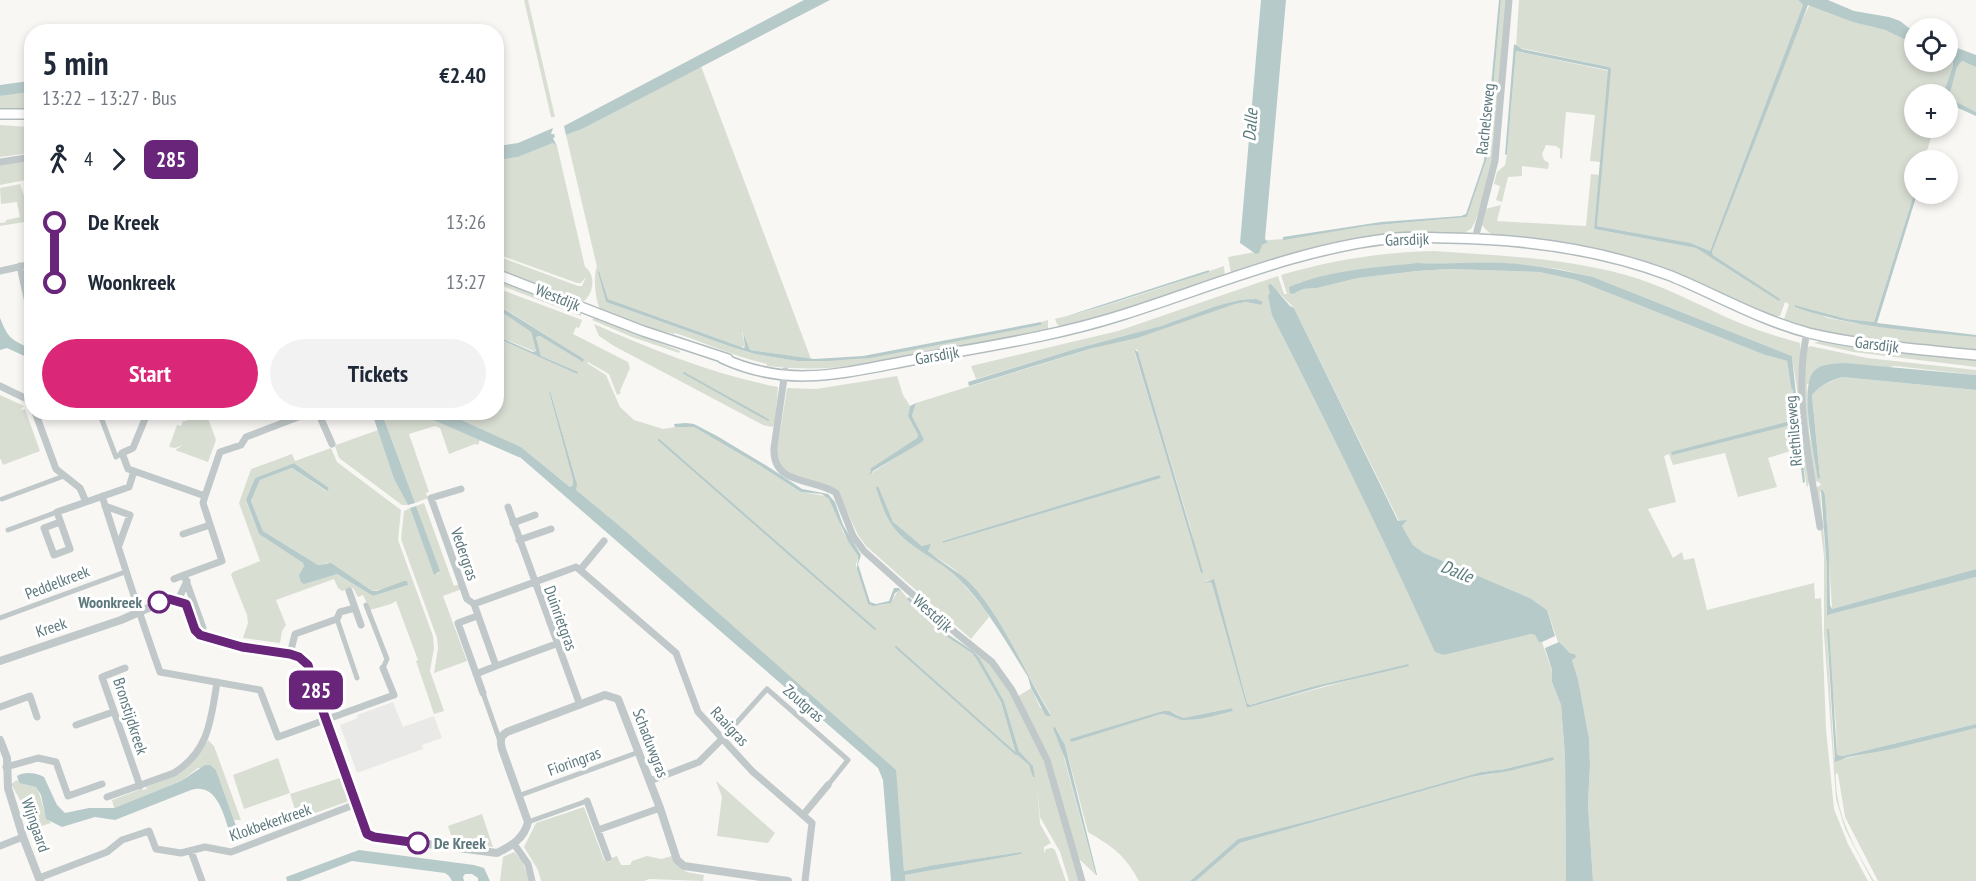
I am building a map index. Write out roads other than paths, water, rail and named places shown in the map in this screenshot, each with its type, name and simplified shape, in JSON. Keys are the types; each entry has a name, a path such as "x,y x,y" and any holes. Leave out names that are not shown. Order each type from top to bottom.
{"main road":[{"path":"0,114 24,114"},
{"name":"Garsdijk","path":"784,374 819,376 1058,333 1118,317 1299,257 1364,241 1401,237 1475,238 1561,247 1612,258 1673,277 1763,318 1807,332 1869,344 1976,355"},
{"name":"Westdijk","path":"504,277 643,331 722,358 784,374"}],"street":[{"name":"Rachelseweg","path":"1475,238 1495,161 1509,0"},
{"path":"0,162 24,158"},
{"path":"0,271 24,265"},
{"path":"20,266 24,284"},
{"name":"Riethilseweg","path":"1807,332 1803,352 1804,425 1820,527"},
{"name":"Westdijk","path":"784,374 774,460 778,466 797,480 830,489 836,494 854,536 864,551 948,627 992,662 1012,690 1047,760 1082,881"},
{"path":"0,386 24,398"},
{"path":"38,420 56,469 80,488 86,502"},
{"path":"102,420 116,457 134,448 145,420"},
{"path":"174,579 185,578 222,561 203,503 220,452 241,445 246,436 289,420"},
{"path":"323,420 332,444"},
{"path":"122,453 128,469 206,496"},
{"path":"8,530 129,487 134,471"},
{"path":"2,499 64,476"},
{"name":"Vedergras","path":"461,489 431,498 467,599 474,604 496,666"},
{"path":"102,496 119,545 125,572 160,672 260,690 278,737 394,695 383,668 387,659 366,605"},
{"path":"105,506 130,515 119,545"},
{"name":"Duinrietgras","path":"508,507 580,705"},
{"path":"57,512 70,549 54,555 44,528 60,522"},
{"path":"513,523 535,515"},
{"path":"183,534 210,525"},
{"path":"519,540 551,528"},
{"path":"474,604 576,567 580,570 604,541"},
{"name":"Raaigras","path":"580,570 676,652 698,712 752,771 803,815"},
{"name":"Peddelkreek","path":"0,618 125,572"},
{"path":"185,578 178,600 186,604 195,630 200,635 242,647 290,654 299,657 308,665 367,834 374,837 497,853 514,844 526,829 528,822 458,623 477,616"},
{"path":"185,578 203,628"},
{"path":"349,591 361,626"},
{"name":"Kreek","path":"0,661 121,620 169,599 178,600"},
{"path":"355,608 340,612 337,619 357,678"},
{"path":"290,654 295,634 337,619"},
{"path":"476,674 556,644"},
{"name":"Bronstijdkreek","path":"125,668 102,677 140,786"},
{"path":"107,797 174,773 183,767 203,744 209,730 217,682"},
{"name":"Zoutgras","path":"723,738 767,689 848,760 828,785"},
{"name":"Schaduwgras","path":"500,743 502,736 507,732 605,695 618,699 660,808 677,860 684,866 788,881"},
{"path":"0,707 30,696 37,717"},
{"path":"76,725 113,712"},
{"path":"650,781 699,762 723,738"},
{"name":"Wijngaard","path":"0,740 7,758 3,777 39,879"},
{"name":"Fioringras","path":"518,796 639,752"},
{"path":"6,767 38,758 56,762 68,796 102,784"},
{"path":"805,881 812,822 803,815 828,785"},
{"path":"528,822 587,801 608,858"},
{"name":"Klokbekerkreek","path":"39,879 108,852 122,840 149,831 156,849 181,853 205,847 231,852 356,804"},
{"path":"598,830 660,808"},
{"path":"0,846 23,837"},
{"path":"514,844 528,864 532,881"},
{"path":"191,851 202,881"}],"water":[{"path":"804,0 830,0 582,129 566,135 564,126"},
{"path":"1261,0 1286,0 1265,239 1268,242 1262,245 1259,253 1256,254 1240,243"},
{"path":"1499,0 1501,0 1487,158 1467,217 1367,226 1283,240 1283,237 1381,222 1466,214 1484,161"},
{"path":"1798,0 1828,0 1854,11 1889,17 1904,24 1904,39 1885,30 1853,22 1808,5 1712,252 1713,255 1780,299 1779,301 1696,248 1594,229 1608,70 1516,51 1507,154 1505,155 1514,44 1522,49 1609,67 1611,69 1597,226 1690,243 1710,251 1803,5"},
{"path":"1958,48 1976,55 1976,67 1962,61 1958,66"},
{"path":"1951,72 1956,72 1953,84 1947,84"},
{"path":"24,82 24,93 0,96 0,85"},
{"path":"1958,103 1976,112 1976,116 1958,108"},
{"path":"553,128 551,134 554,134 553,138 557,146 553,143 518,157 504,159 504,145 518,143"},
{"path":"1911,204 1914,204 1877,323 1976,335 1976,337 1839,320 1795,307 1795,305 1847,319 1874,322"},
{"path":"1416,263 1505,263 1549,268 1593,277 1792,356 1805,482 1803,483 1795,427 1791,425 1672,455 1671,452 1794,420 1793,391 1787,361 1765,355 1576,280 1539,272 1449,269 1358,278 1290,293 1289,287 1319,277 1351,270"},
{"path":"1209,270 1209,272 1064,317"},
{"path":"599,271 608,299 744,348 743,332 750,350 814,359 863,356 1041,322 1041,325 870,358 797,361 755,354 732,347 606,302"},
{"name":"Dalle","path":"1271,284 1294,308 1398,521 1407,520 1402,526 1413,545 1424,553 1530,598 1547,610 1555,636 1539,642 1535,635 1531,634 1444,655 1435,652 1355,482 1272,315 1268,295 1270,294 1268,285"},
{"path":"1256,299 1263,302 1261,305 1246,302 1235,304 1137,338 1093,348 969,386 968,382 1075,349 1161,326 1216,306"},
{"path":"504,309 584,359 583,362 540,336 536,337 541,356 578,372 577,374 504,341 504,339 533,352 536,351 531,332 504,314"},
{"path":"0,318 11,338 24,346 24,356 7,348 0,350"},
{"path":"1134,349 1138,352 1203,572 1201,573"},
{"path":"1845,363 1976,375 1976,390 1842,377 1826,384 1812,395 1820,478 1818,479 1809,422 1810,379 1817,368 1829,364"},
{"path":"549,392 577,484 576,490 896,770 904,871 1021,852 1022,854 905,875 905,881 891,881 883,780 878,768 521,458 433,420 461,420 521,447 570,487 573,485 573,480"},
{"path":"916,403 912,416 924,439 873,471 870,476 871,468 917,438 918,435 908,416 910,406"},
{"path":"374,420 384,420 415,503 408,505 394,479"},
{"path":"674,424 694,424 717,436 802,489 828,494 835,502 843,525 861,555 858,564 870,602 876,604 889,601 894,588 899,588 900,590 895,593 891,603 873,606 868,604 857,569 858,556 848,541 829,499 822,494 801,492 694,427 675,427"},
{"path":"294,463 329,488 327,491 292,468 260,480 251,501 263,531 318,565 331,563 372,591 404,581 407,581 408,585 373,596 337,574 304,584 301,582 299,575 304,566 303,563 259,534 246,500 255,478"},
{"path":"1159,475 1161,478 943,543 943,541"},
{"path":"878,486 893,522 922,546 931,544 928,551 967,580 984,600 1005,632 1051,716 1046,716 1031,688 1028,677 978,600 950,571 896,531 884,510 876,488"},
{"path":"1821,490 1825,495 1832,609 1976,569 1976,577 1827,616 1827,570"},
{"path":"416,506 440,571 434,575 410,508"},
{"path":"1214,579 1247,703 1250,705 1311,687 1408,664 1409,666 1324,686 1247,708 1212,584 1203,583"},
{"path":"909,597 943,631 979,657 1004,701 1019,751 1033,766 1035,777 1029,765 1016,754 1001,702 977,660 972,653 941,633 907,599"},
{"path":"1827,629 1829,629 1837,755 1843,756 1976,724 1976,728 1892,749 1848,757 1835,762"},
{"path":"1559,642 1576,657 1572,660 1578,679 1589,738 1588,804 1593,881 1566,881 1565,756 1561,705 1552,682 1552,670 1545,648"},
{"path":"1232,708 1233,711 1190,720 1181,720 1161,714 1071,742 1070,739 1163,711 1169,711 1183,718"},
{"path":"1055,727 1065,745 1097,875 1065,759 1053,728"},
{"path":"1553,757 1554,760 1471,777 1240,843 1196,881 1190,881 1238,839 1481,772 1505,769"},
{"path":"205,765 210,765 216,770 240,837 237,840 232,840 219,804 208,791 191,790 115,820 95,817 62,827 46,819 41,795 36,787 19,783 17,776 31,773 44,777 57,805 65,813 89,808 114,808 181,781"},
{"path":"359,850 474,865 484,868 490,881 478,881 478,878 472,874 465,874 464,881 452,881 445,873 352,861 300,881 287,881 286,877"}],"waterway":[{"path":"684,373 768,420"},
{"path":"659,440 875,629"},
{"path":"896,647 1016,754"}],"place":[{"name":"Woonkreek","path":"159,602"},
{"name":"De Kreek","path":"418,843"}]}
